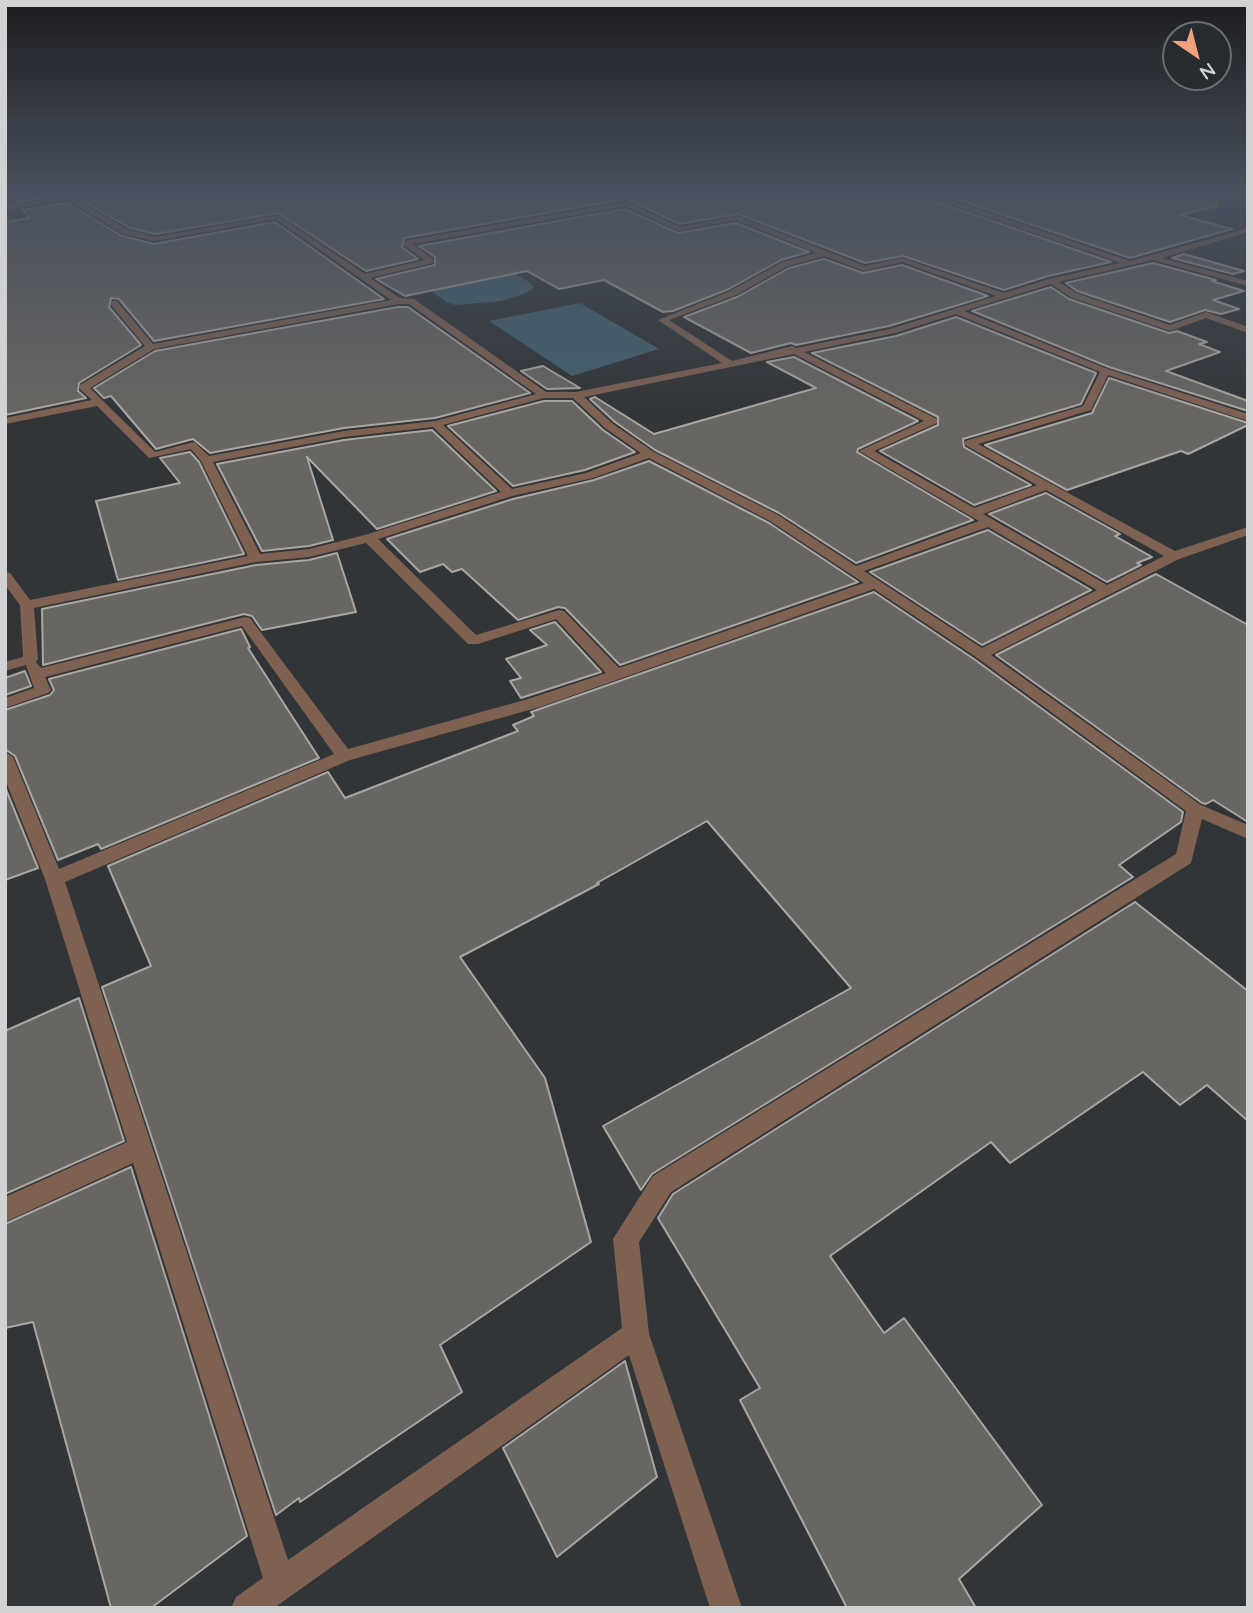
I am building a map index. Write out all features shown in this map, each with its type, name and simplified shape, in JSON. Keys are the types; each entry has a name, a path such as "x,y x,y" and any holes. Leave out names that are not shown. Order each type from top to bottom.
{"street":[{"path":"346,265 398,302"},
{"path":"363,277 412,265"},
{"path":"729,363 662,320 733,293 783,265"},
{"path":"855,265 864,269 880,265"},
{"path":"917,265 1004,296"},
{"path":"206,460 344,434 435,424 544,395 576,395 792,349 892,331 1052,281 1118,265"},
{"path":"1182,265 1248,284"},
{"path":"1052,281 1073,295 1170,328 1206,315 1248,330"},
{"path":"256,558 206,460 194,445 153,456 84,387 151,346 411,301 544,395"},
{"path":"114,303 151,346"},
{"path":"956,311 1105,371 1248,418"},
{"path":"792,349 933,421 865,451 1107,590"},
{"path":"1105,371 1087,408 969,443 1174,556"},
{"path":"576,395 609,426 650,454 774,518 981,654 1195,809 1248,833"},
{"path":"5,421 99,402"},
{"path":"435,424 509,493"},
{"path":"27,606 256,558 309,553 369,538 509,493 589,476 650,454"},
{"path":"973,513 1046,486"},
{"path":"856,570 989,522"},
{"path":"981,654 1174,556 1248,531"},
{"path":"369,538 473,641 559,614 617,675"},
{"path":"5,576 27,606 34,667 43,690 5,703"},
{"path":"54,879 344,756 534,703 876,584"},
{"path":"5,667 34,667 245,621 344,756"},
{"path":"5,757 54,879 281,1584"},
{"path":"726,1608 636,1334 626,1239 662,1184 1184,858 1195,809"},
{"path":"5,1210 140,1148"},
{"path":"247,1608 636,1334"}],"water":[{"path":"483,265 500,265 529,282 534,288 501,301 456,305 446,302 413,277"},
{"path":"580,303 659,349 572,376 489,321"}],"building":[{"path":"5,265 336,265 384,299 154,341 119,299 111,298 109,307 141,345 79,383 78,391 86,398 5,415"},
{"path":"357,265 391,265 366,271"},
{"path":"434,265 772,265 729,289 673,311 663,312 604,280 559,289 527,271 405,296 376,279"},
{"path":"800,265 841,265 863,273 903,265 988,296 889,326 796,345 791,343 751,353 684,317 737,297 789,268"},
{"path":"931,265 1096,265 1048,276 1004,290"},
{"path":"1143,265 1161,265 1216,280 1212,281 1244,291 1213,300 1239,309 1221,314 1205,310 1170,322 1077,291 1066,283"},
{"path":"1200,265 1224,265 1244,271 1233,274"},
{"path":"1051,287 1069,299 1169,333 1177,331 1207,342 1199,344 1220,352 1166,371 1248,401 1248,411 1109,367 972,311"},
{"path":"408,307 530,393 435,418 344,428 210,453 193,439 156,449 111,396 104,398 94,388 155,351"},
{"path":"956,317 1096,373 1081,404 963,439 964,447 1031,485 974,505 880,451 938,425 938,417 812,353 896,336"},
{"path":"794,357 918,421 858,449 857,452 973,520 856,563 779,513 655,450 615,422 590,399 595,397 654,434 816,388 767,362"},
{"path":"543,366 580,388 547,389 521,371"},
{"path":"1109,378 1248,425 1188,454 1181,451 1067,490 985,445 1092,413"},
{"path":"544,401 572,401 603,430 635,452 585,470 513,486 448,426"},
{"path":"432,430 496,491 377,529 307,457 333,540 309,546 262,551 217,464 344,440"},
{"path":"190,452 199,462 244,554 118,580 96,501 180,483 160,458"},
{"path":"649,461 769,523 858,582 620,665 565,608 558,607 518,620 462,569 452,572 443,564 420,572 387,539 513,499 594,480"},
{"path":"1046,493 1120,534 1115,536 1152,557 1107,582 989,514"},
{"path":"988,530 1091,590 982,645 870,572"},
{"path":"337,553 356,612 262,630 252,616 244,614 43,665 42,609 256,565 309,560"},
{"path":"1156,574 1248,625 1248,822 1213,800 1202,803 996,655"},
{"path":"874,592 974,659 1183,812 1181,822 1119,865 1133,877 652,1174 641,1190 603,1126 851,988 707,821 597,883 599,884 460,957 545,1078 591,1242 440,1345 462,1392 300,1502 299,1498 276,1515 102,987 151,966 108,866 328,772 345,798 518,731 513,725 534,716 531,712"},
{"path":"555,622 601,672 521,698 510,681 521,678 506,659 547,645 530,630"},
{"path":"241,629 250,647 248,648 319,758 101,849 98,844 58,860 15,756 5,749 5,710 50,695 54,690 49,679"},
{"path":"25,671 31,686 5,695 5,678"},
{"path":"5,787 38,868 5,880"},
{"path":"1135,902 1248,991 1248,1121 1207,1085 1180,1105 1143,1072 1010,1163 991,1142 830,1256 884,1333 904,1318 1042,1505 959,1579 976,1608 847,1608 740,1400 760,1388 658,1218 673,1194"},
{"path":"79,998 124,1141 5,1194 5,1031"},
{"path":"131,1167 247,1536 151,1608 111,1608 33,1322 5,1328 5,1224"},
{"path":"625,1361 657,1477 557,1557 503,1448"}]}
